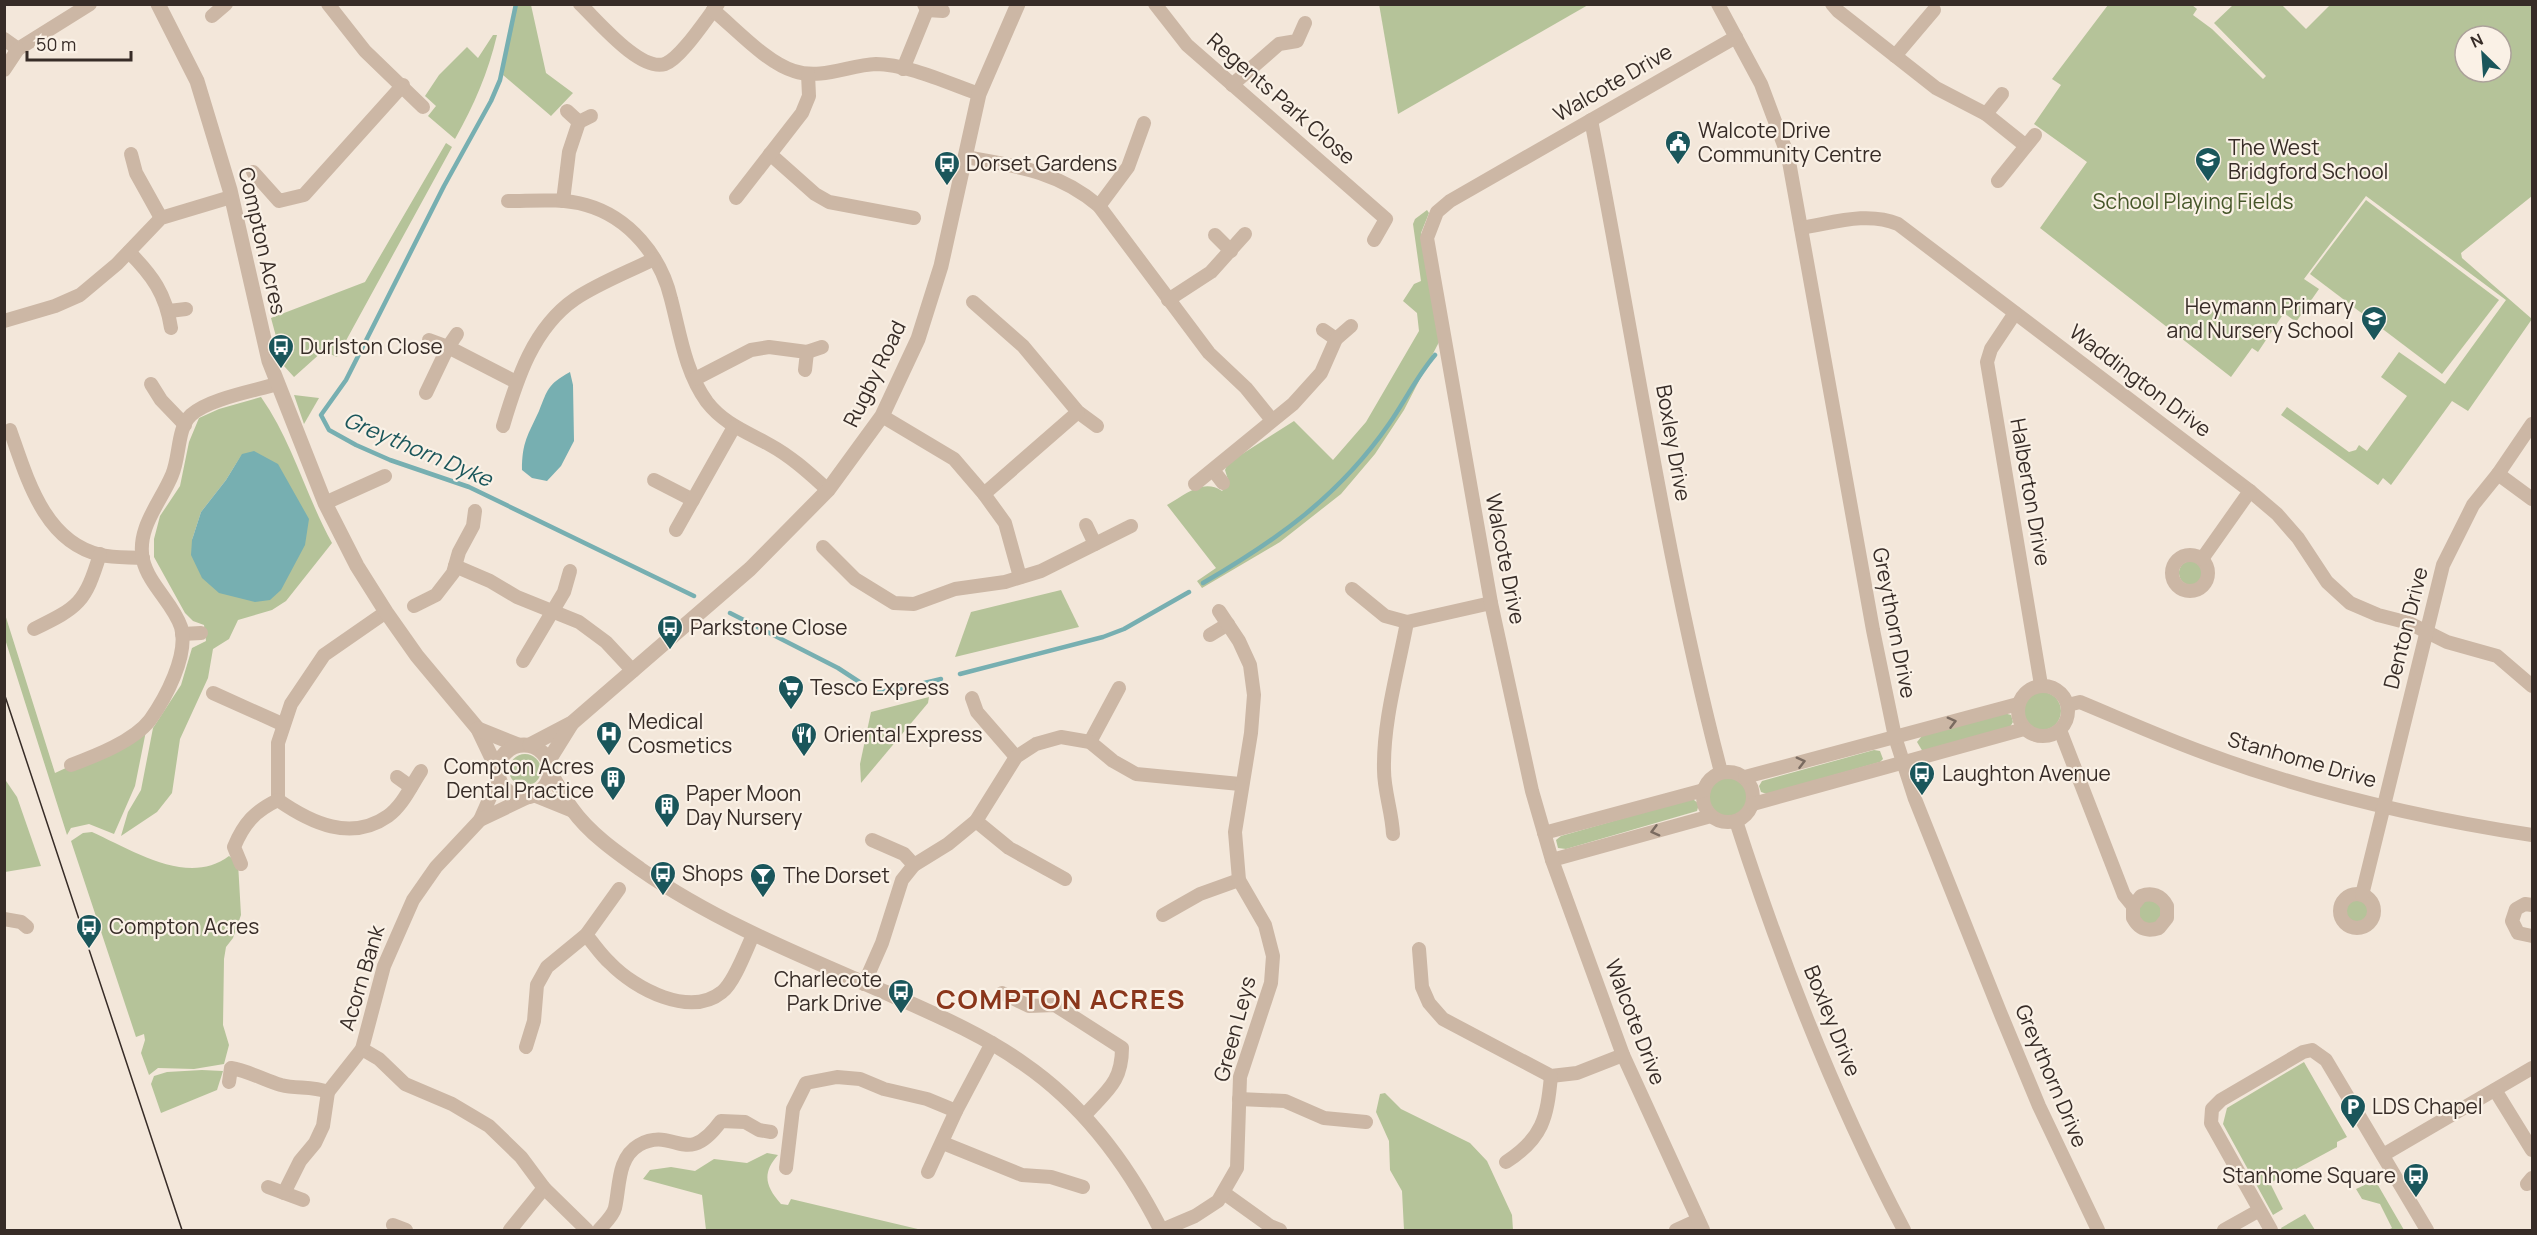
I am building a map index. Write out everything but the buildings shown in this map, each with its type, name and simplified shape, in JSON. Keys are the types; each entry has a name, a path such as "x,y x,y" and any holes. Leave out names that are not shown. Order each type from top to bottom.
{"street":[{"path":"4,70 18,49 90,4"},
{"name":"Compton Acres","path":"158,4 197,81 231,197 250,284 277,384 325,503 357,566 386,612 442,688 478,729 498,774"},
{"path":"212,16 226,4"},
{"path":"328,4 365,51 403,85 423,107"},
{"path":"580,4 640,61 654,66 667,63 678,54 716,7 779,66 808,74 831,73 877,64 903,69 979,94"},
{"name":"Rugby Road","path":"524,745 572,723 750,569 828,490 882,416 918,339 941,266 979,94 1018,4"},
{"name":"Regents Park Close","path":"1155,4 1187,45 1232,85 1391,215 1374,240"},
{"name":"Greythorn Drive","path":"1718,4 1761,84 1776,118 1788,156 1873,630 1895,737 2039,1106 2098,1230"},
{"path":"1832,4 1936,88 1986,114 2026,146"},
{"path":"903,69 926,7 943,11"},
{"path":"1895,56 1934,9"},
{"path":"1232,85 1279,44 1298,41 1305,23"},
{"name":"Walcote Drive","path":"1700,1225 1623,1055 1544,833 1521,743 1491,603 1428,244 1429,230 1437,212 1450,201 1736,37"},
{"path":"4,39 18,49"},
{"path":"735,198 807,105 808,74"},
{"path":"253,172 279,201 303,195 403,85"},
{"path":"1986,114 2002,94"},
{"path":"564,201 569,152 585,119 567,111"},
{"name":"Boxley Drive","path":"1591,120 1670,541 1698,680 1721,772"},
{"path":"1099,206 1128,167 1144,123"},
{"path":"1998,181 2035,135"},
{"path":"131,154 136,173 161,218"},
{"path":"770,154 815,194 829,202 897,221 914,218"},
{"path":"965,157 1052,175 1082,191 1099,206 1209,353 1246,388 1272,420"},
{"path":"4,321 55,306 80,295 129,252 161,218 231,197"},
{"path":"508,201 564,201 585,205 615,219 638,236 665,278 684,351 695,380 717,413 734,427 786,455 828,490"},
{"name":"Waddington Drive","path":"1801,228 1867,217 1885,219 1898,224 2250,491 2277,514 2298,538 2338,595 2363,610 2409,623 2447,642 2497,656 2532,686"},
{"path":"1168,300 1211,272 1245,234"},
{"path":"1215,235 1231,251"},
{"path":"129,252 156,281 169,311 171,328"},
{"path":"503,426 516,382 540,335 556,315 576,299 654,260"},
{"path":"974,302 1023,346 1078,412 1097,426"},
{"path":"169,311 186,309"},
{"name":"Halberton Drive","path":"2015,313 1990,349 1987,362 2041,685"},
{"path":"1195,484 1293,404 1321,373 1336,339 1351,326"},
{"path":"1323,330 1336,339"},
{"path":"426,393 448,347 457,334"},
{"path":"429,340 448,347 516,382"},
{"path":"695,380 751,350 769,347 807,352 822,347"},
{"path":"806,370 807,352"},
{"path":"151,384 161,400 185,425"},
{"path":"71,765 101,754 126,739 149,720 177,671 182,634 179,624 143,558 143,540 150,515 173,474 185,425 190,416 203,407 277,384"},
{"path":"984,494 1078,412"},
{"path":"882,416 954,459 1005,523 1020,577"},
{"name":"Denton Drive","path":"2362,895 2443,565 2472,505 2498,474 2532,424"},
{"path":"676,530 734,427"},
{"path":"10,430 47,519 58,533 100,555 143,558"},
{"path":"1213,470 1223,483"},
{"path":"2498,474 2532,499"},
{"path":"325,503 386,476"},
{"path":"654,480 693,500"},
{"path":"2202,559 2250,491"},
{"path":"414,606 436,595 453,573 459,552 473,526 476,511"},
{"path":"1086,525 1095,544"},
{"path":"823,547 855,579 894,603 914,604 956,589 1041,571 1131,526"},
{"path":"34,629 69,612 82,599 100,555"},
{"path":"455,566 490,581 517,597 579,622 597,635 633,671"},
{"path":"523,662 564,592 570,571"},
{"path":"1352,590 1385,616 1407,622 1491,603"},
{"name":"Green Leys","path":"1161,1230 1208,1209 1224,1193 1237,1168 1240,1077 1271,983 1273,956 1265,925 1239,880 1234,832 1240,784 1251,733 1254,695 1250,665 1219,611"},
{"path":"278,800 278,743 282,724 291,704 324,655 386,612"},
{"path":"1381,825 1396,837 1384,773 1385,738 1407,622"},
{"path":"1210,635 1227,624"},
{"path":"182,634 201,633"},
{"path":"2041,685 2058,690 2068,705 2068,714 2060,730 2046,736 2038,736 2024,729 2018,717 2018,704 2027,691 2041,685"},
{"path":"1090,742 1119,688"},
{"path":"213,693 282,724"},
{"path":"972,698 977,712 1016,756"},
{"name":"Stanhome Drive","path":"2068,705 2080,702 2202,752 2329,792 2465,825 2532,835"},
{"path":"1745,777 1753,789 1753,804 1746,814 1736,821 1723,822 1711,816 1704,804 1704,790 1713,776 1721,772 1729,771 1745,777 2018,704"},
{"name":"Rugby Road","path":"550,767 572,723"},
{"name":"Compton Acres","path":"478,729 524,745"},
{"path":"1753,804 2024,729"},
{"path":"2060,730 2124,895 2133,906"},
{"path":"864,984 882,943 902,880 914,866 948,844 976,821 1016,756 1036,744 1061,738 1090,742 1113,761 1136,774 1240,784"},
{"path":"572,810 531,796 508,792 498,774 504,754 524,745 540,749 572,810 611,848 651,876 753,935 993,1043 1052,1085 1108,1143 1127,1170 1161,1230"},
{"path":"531,796 546,787 550,767"},
{"path":"278,800 301,816 329,827 358,829 388,816 421,771"},
{"name":"Acorn Bank","path":"480,820 498,774"},
{"path":"397,777 411,787"},
{"path":"1544,833 1704,790"},
{"name":"Acorn Bank","path":"284,1193 300,1161 315,1143 323,1126 328,1092 362,1049 384,966 413,900 436,867 480,820 531,796"},
{"path":"241,864 234,847 240,833 249,818 278,800"},
{"path":"1552,860 1711,816"},
{"path":"976,821 1009,848 1065,879"},
{"name":"Boxley Drive","path":"1736,821 1761,897 1814,1035 1857,1134 1904,1230"},
{"path":"872,840 904,854 914,866"},
{"path":"1163,915 1200,894 1239,880"},
{"path":"526,1047 534,1021 537,985 547,967 586,935 619,889"},
{"path":"2532,901 2516,909 2512,921 2518,933 2532,936"},
{"path":"4,919 21,922 27,927"},
{"path":"586,935 610,964 630,979 687,1004 707,1002 724,991 753,935"},
{"path":"1434,962 1420,955 1422,987 1427,999 1443,1019 1551,1076 1577,1072 1623,1055"},
{"path":"1002,993 1029,1006 1055,1005 1122,1048 1122,1068 1114,1084 1084,1116"},
{"path":"928,1172 956,1111 993,1043"},
{"path":"362,1049 380,1059 405,1084 452,1104 489,1126 521,1157 544,1188 587,1230"},
{"path":"2271,1230 2211,1123 2212,1109 2221,1100 2303,1052 2312,1050 2326,1059 2427,1230"},
{"path":"229,1082 231,1068 245,1070 282,1085 314,1087 328,1092"},
{"path":"2383,1155 2532,1068"},
{"path":"1506,1162 1527,1149 1540,1130 1549,1101 1551,1076"},
{"path":"786,1168 793,1109 806,1083 837,1077 860,1079 884,1089 927,1099 956,1111"},
{"path":"2495,1090 2532,1150"},
{"path":"1239,1099 1285,1101 1324,1118 1366,1122"},
{"path":"599,1230 615,1210 618,1180 629,1154 640,1145 658,1139 691,1146 708,1139 721,1121 745,1122 759,1130 771,1132"},
{"path":"943,1143 1022,1175 1051,1177 1083,1187"},
{"path":"268,1187 303,1200"},
{"path":"510,1230 544,1188"},
{"path":"1224,1193 1270,1226 1280,1230"},
{"path":"2224,1230 2258,1210"},
{"path":"1676,1230 1700,1225"}],"green space":[{"path":"1379,4 1588,4 1588,5 1398,114"},
{"path":"514,5 531,5 546,73 573,93 551,116 503,75"},
{"name":"School Playing Fields","path":"2108,5 2192,5 2197,9 2193,15 2212,29 2263,79 2266,76 2214,23 2233,5 2282,5 2306,29 2330,5 2532,5 2532,196 2461,253 2462,258 2532,319 2468,411 2452,401 2391,485 2383,478 2378,485 2281,415 2287,407 2349,452 2356,450 2359,445 2367,451 2407,396 2381,377 2399,352 2445,384 2506,300 2366,196 2304,279 2319,289 2296,322 2284,313 2258,352 2252,348 2231,377 2040,228 2087,162 2034,124 2061,85 2052,79"},
{"path":"493,35 497,35 485,76 455,139 428,116 436,106 425,96 439,75 467,47 478,58"},
{"path":"446,143 452,147 337,357 323,351 294,377 284,366 271,318 365,282"},
{"path":"2366,200 2499,300 2442,374 2310,274"},
{"path":"1427,210 1429,213 1421,233 1439,342 1404,410 1375,454 1341,494 1280,542 1202,588 1197,581 1216,568 1167,505 1201,487 1215,487 1222,491 1229,483 1225,470 1228,463 1294,421 1333,460 1366,422 1419,331 1417,313 1403,301 1414,284 1421,281 1413,224 1415,219"},
{"path":"294,395 319,398 304,424"},
{"path":"261,397 282,432 332,543 286,601 272,610 238,620 229,639 213,649 208,678 180,739 172,793 157,812 121,836 128,812 141,790 153,728 181,685 192,648 206,641 204,625 193,621 185,613 154,557 154,539 160,516 180,486 189,442 199,418 219,409","holes":["242,454 192,540 201,512 226,480"]},
{"path":"2191,561 2200,564 2203,573 2200,582 2191,585 2182,582 2179,573 2182,564"},
{"path":"1061,590 1079,627 955,657 971,612"},
{"path":"4,611 55,773 146,731 135,786 114,834 89,824 71,828 67,835 5,639"},
{"path":"2042,692 2055,698 2061,711 2055,724 2042,730 2029,724 2023,711 2029,698"},
{"path":"929,697 928,703 861,783 860,764 871,712"},
{"path":"2004,713 2011,715 2013,722 2010,727 1923,752 1917,742 1922,736"},
{"path":"1874,750 1880,751 1883,759 1880,762 1767,794 1761,792 1759,786 1762,781"},
{"path":"525,754 536,759 541,770 536,781 525,786 514,781 509,770 514,759"},
{"path":"4,778 17,797 41,866 5,872"},
{"path":"1728,778 1741,784 1747,797 1741,810 1728,816 1715,810 1709,797 1715,784"},
{"path":"1687,800 1694,800 1699,804 1697,811 1566,849 1558,848 1556,840 1561,836"},
{"path":"92,832 142,856 178,867 196,868 213,865 229,856 238,863 241,915 233,938 226,947 224,959 223,1025 229,1045 224,1064 194,1069 158,1068 149,1075 141,1053 145,1040 144,1034 136,1037 71,841 83,833"},
{"path":"2357,899 2365,903 2369,911 2365,919 2357,923 2349,919 2345,911 2349,903"},
{"path":"2150,900 2158,904 2162,912 2158,920 2150,924 2142,920 2138,912 2142,904"},
{"path":"2304,1062 2347,1137 2337,1142 2337,1147 2270,1183 2283,1209 2273,1215 2223,1124 2227,1108"},
{"path":"223,1071 217,1090 161,1113 151,1084 154,1076 167,1072"},
{"path":"1385,1093 1401,1109 1470,1143 1487,1161 1512,1215 1513,1230 1404,1230 1402,1191 1390,1170 1389,1141 1376,1112 1380,1094"},
{"path":"767,1153 778,1155 769,1168 768,1180 781,1204 788,1205 791,1199 922,1230 706,1230 702,1195 643,1179 650,1170 671,1167 695,1171 714,1159 747,1163"},
{"path":"2375,1180 2404,1230 2388,1230 2392,1228 2380,1204 2362,1199 2356,1189"},
{"path":"2305,1214 2315,1230 2282,1230 2281,1228"}],"water":[{"path":"570,372 573,385 574,441 561,466 547,481 532,478 522,470 526,439 549,388"},
{"path":"254,451 278,464 309,519 305,545 281,590 270,600 255,602 219,593 202,578 191,555 192,540 201,512 226,480 242,454"}],"waterway":[{"name":"Greythorn Dyke","path":"516,4 500,80 491,101 444,186 346,380 321,415 329,430 356,445 390,460 469,487 694,596"},
{"path":"1203,583 1281,533 1328,495 1370,450 1435,355"},
{"path":"960,674 1103,637 1124,629 1189,592"},
{"path":"730,613 838,668 864,685"},
{"path":"879,691 891,691 941,679"}],"tram line":[{"path":"4,693 182,1230"}],"place":[{"name":"Walcote Drive Community Centre","path":"1678,166"},
{"name":"The West Bridgford School","path":"2208,183"},
{"name":"Dorset Gardens","path":"947,187"},
{"name":"Heymann Primary and Nursery School","path":"2374,342"},
{"name":"Durlston Close","path":"281,370"},
{"name":"Parkstone Close","path":"670,651"},
{"name":"Tesco Express","path":"791,711"},
{"name":"Medical Cosmetics","path":"609,757"},
{"name":"Oriental Express","path":"804,758"},
{"name":"Laughton Avenue","path":"1922,797"},
{"name":"Compton Acres Dental Practice","path":"613,802"},
{"name":"Paper Moon Day Nursery","path":"667,829"},
{"name":"Shops","path":"663,897"},
{"name":"The Dorset","path":"763,899"},
{"name":"Compton Acres","path":"89,950"},
{"name":"Charlecote Park Drive","path":"901,1015"},
{"name":"LDS Chapel","path":"2353,1130"},
{"name":"Stanhome Square","path":"2416,1199"}],"district":[{"name":"COMPTON ACRES","path":"1061,1000"}]}
